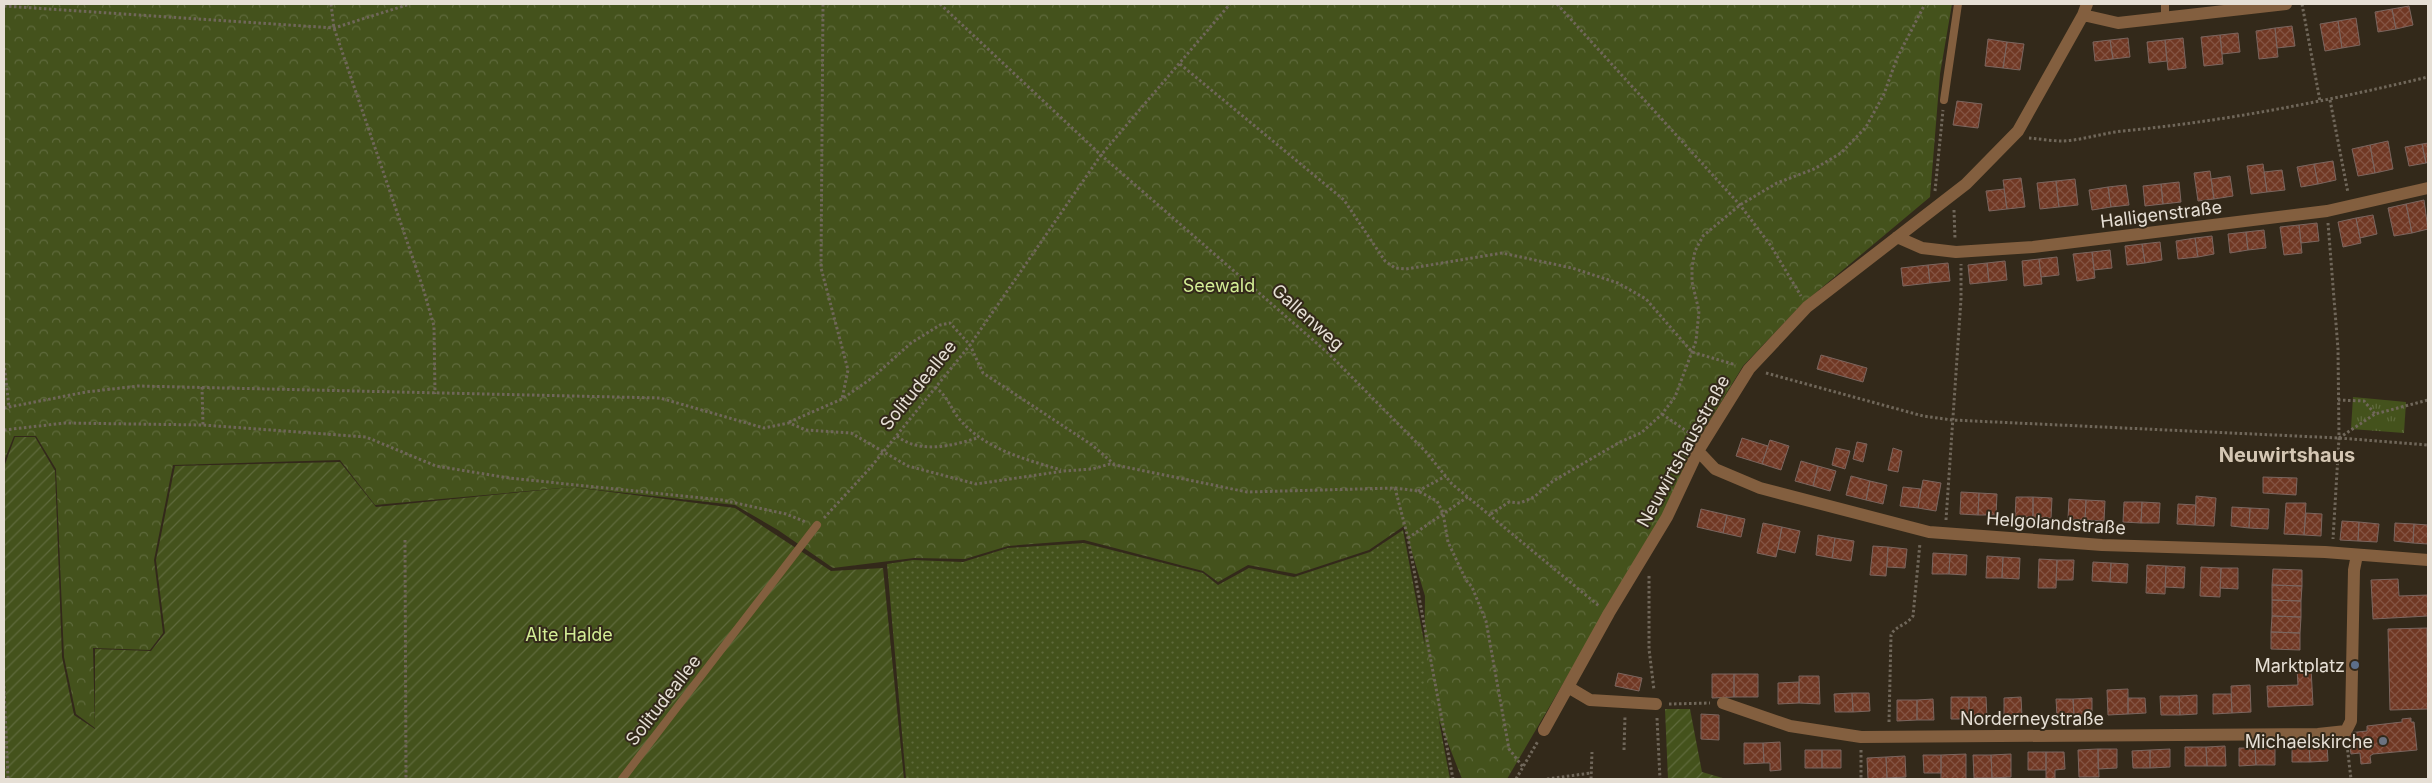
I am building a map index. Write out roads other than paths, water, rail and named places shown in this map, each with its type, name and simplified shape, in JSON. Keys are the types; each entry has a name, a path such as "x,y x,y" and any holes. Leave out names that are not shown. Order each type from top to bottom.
{"street":[{"path":"2085,10 2118,23 2286,4"},
{"name":"Neuwirtshausstraße","path":"1544,730 1667,517 1701,446 1749,369 1807,307 1966,184 2018,131 2085,10"},
{"name":"Halligenstraße","path":"1897,237 1922,248 1956,252 2033,247 2327,211 2428,188"},
{"name":"Helgolandstraße","path":"1701,446 1715,469 1760,488 1921,529 1945,533 2102,545 2333,552 2428,560"},
{"name":"Norderneystraße","path":"1723,703 1790,726 1861,737 2332,734 2346,731 2351,721 2354,570 2357,555"},
{"path":"1568,687 1590,700 1656,704"}],"lane":[{"path":"1944,100 1958,4"},
{"path":"2165,4 2165,18"},
{"name":"Solitudeallee","path":"622,779 817,526"}],"place":[{"name":"Marktplatz","path":"2355,665"},
{"name":"Michaelskirche","path":"2383,741"}],"district":[{"name":"Neuwirtshaus","path":"2287,455"}],"park label":[{"name":"Seewald","path":"1219,285"},
{"name":"Alte Halde","path":"569,634"}]}
